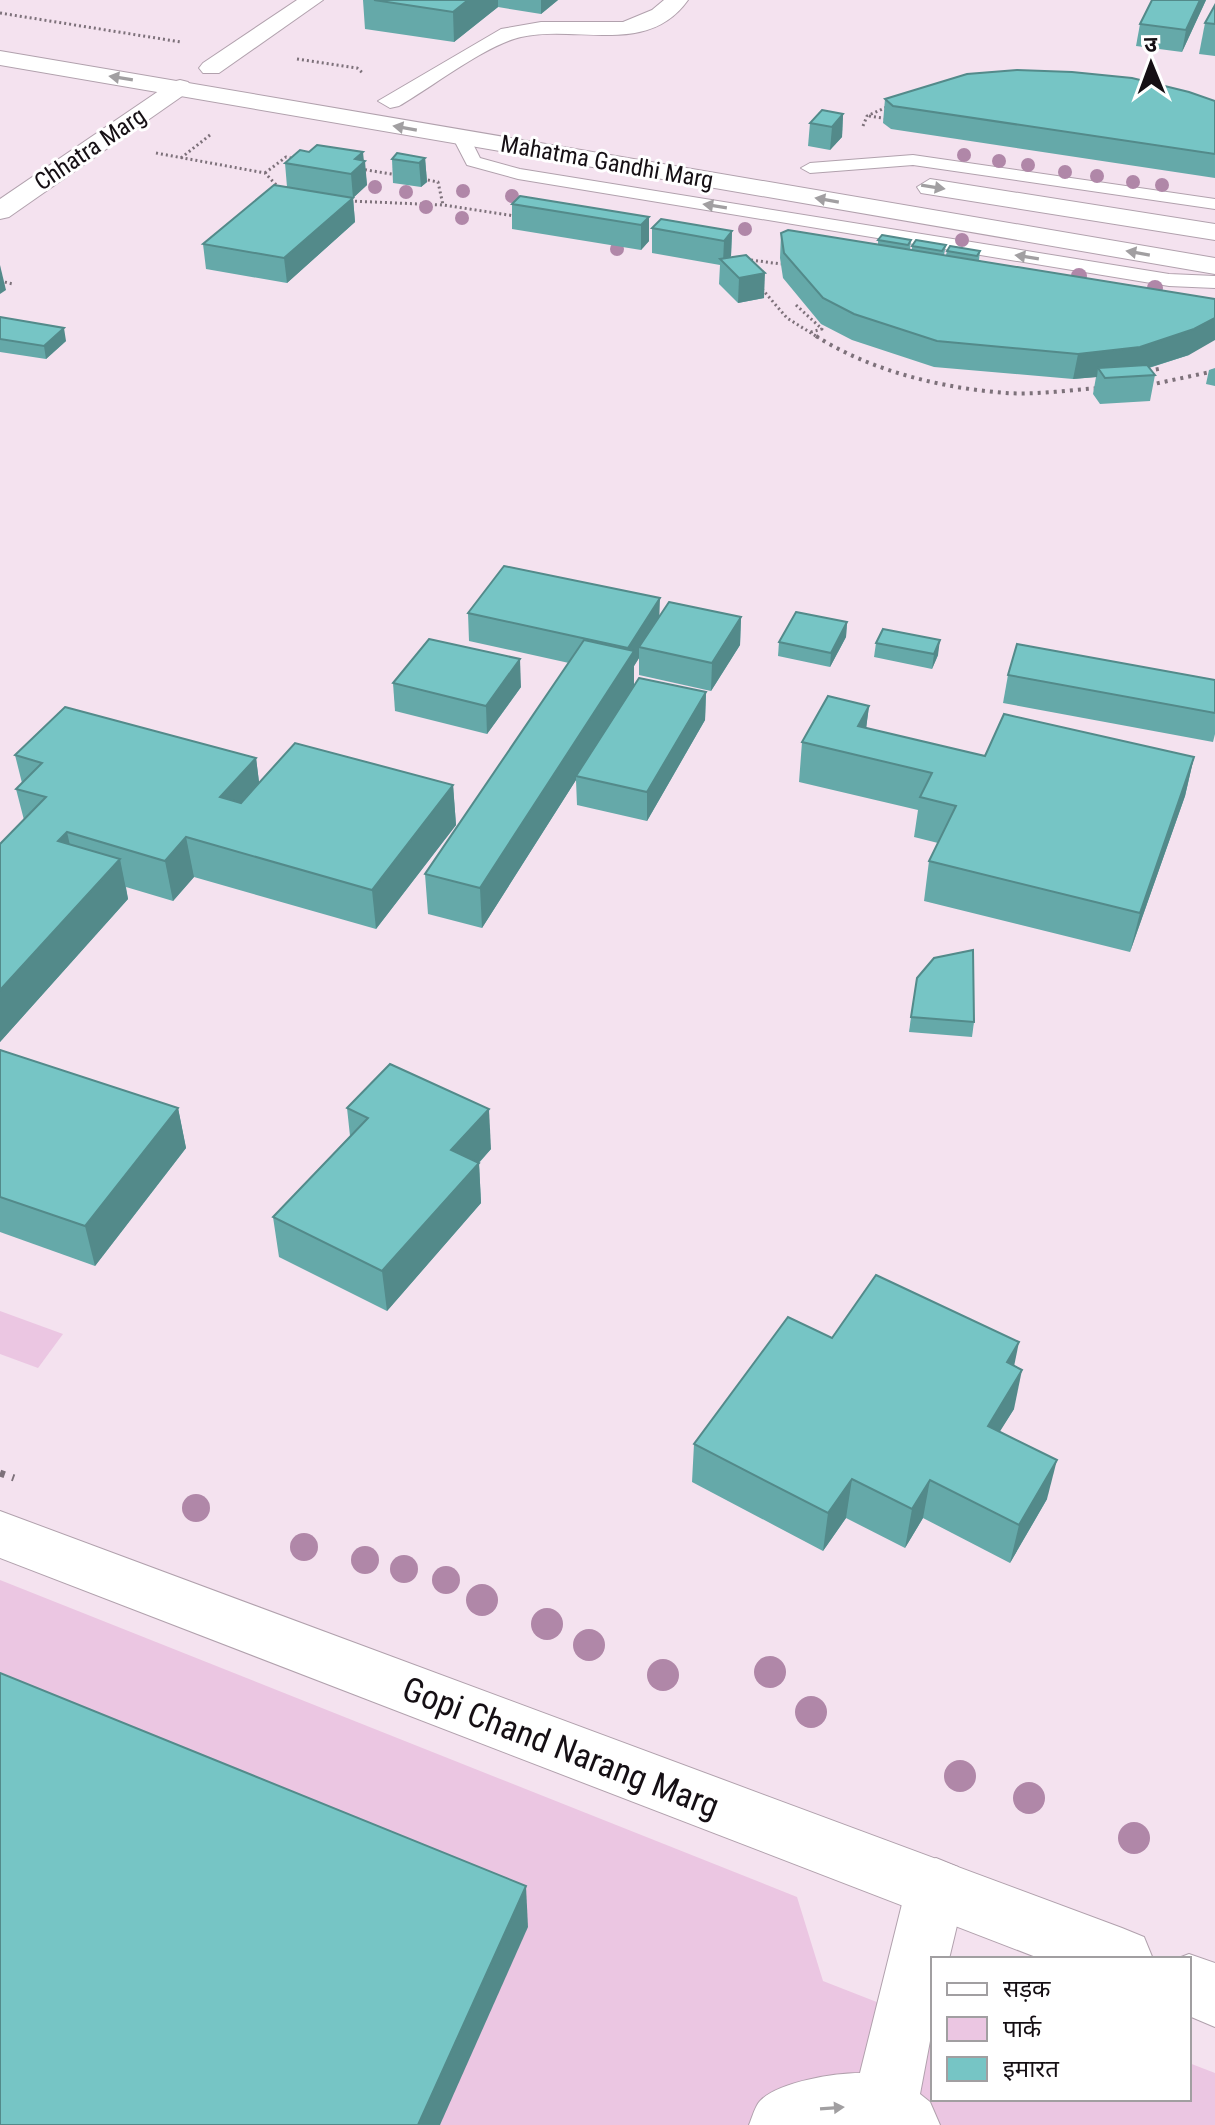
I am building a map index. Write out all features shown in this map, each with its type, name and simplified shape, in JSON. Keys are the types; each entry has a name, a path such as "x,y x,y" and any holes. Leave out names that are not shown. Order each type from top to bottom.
{"main road":[{"path":"211,68 312,0"},
{"path":"390,101 516,31 622,30 656,20 677,0"},
{"path":"0,33 31,38"},
{"name":"Mahatma Gandhi Marg","path":"0,58 181,75 462,138 1215,266"},
{"name":"Mahatma Gandhi Marg","path":"181,75 211,68 252,75"},
{"name":"Chhatra Marg","path":"0,211 181,75"},
{"name":"Mahatma Gandhi Marg","path":"307,86 484,116"},
{"path":"779,163 1215,232"},
{"path":"862,206 882,179"},
{"name":"Gopi Chand Narang Marg","path":"0,1534 1117,1957"},
{"path":"782,2125 818,2109 896,2117 903,2015 936,1888"},
{"path":"1191,1986 1215,1995"}],"lane":[{"path":"462,138 473,161 518,174 1169,280 1215,282"},
{"path":"810,168 913,160 1215,204"}],"path":[{"path":"862,130 867,116 895,103"},
{"path":"867,116 891,119"},
{"path":"181,158 215,131"},
{"path":"143,151 265,173 282,190"},
{"path":"265,173 286,157 301,160"},
{"path":"348,167 408,177"},
{"path":"423,179 438,182 443,205"},
{"path":"344,200 443,205 520,217"},
{"path":"751,269 752,252"},
{"path":"751,260 781,264"},
{"path":"0,281 13,284"},
{"path":"760,287 787,318 839,351 923,381 1007,393 1105,388"},
{"path":"802,304 796,305 822,329 810,333"},
{"path":"1148,371 1163,368 1157,365"},
{"path":"1145,386 1215,371"}],"green space":[{"path":"0,1311 63,1334 38,1368 0,1354"},
{"path":"0,1580 797,1897 823,1981 931,2023 931,2101 1191,2101 1191,2064 1215,2073 1215,2125 0,2125"}],"building":[{"path":"374,0 468,0 453,12"},
{"path":"1152,0 1200,0 1186,30 1140,24"},
{"path":"1215,5 1215,24 1205,23"},
{"path":"1017,70 1132,78 1215,101 1215,154 893,106 885,99 967,74"},
{"path":"822,110 843,114 832,127 810,123"},
{"path":"317,145 363,152 355,159 365,161 351,174 285,163 300,150 309,152"},
{"path":"397,153 425,158 419,163 392,159"},
{"path":"274,185 353,198 284,258 203,244"},
{"path":"520,196 649,217 641,225 512,204"},
{"path":"661,219 732,231 724,241 652,228"},
{"path":"788,230 1215,299 1215,318 1194,329 1140,347 1078,354 937,341 854,314 823,298 784,253 781,233"},
{"path":"882,235 911,240 908,245 878,240"},
{"path":"916,240 946,245 942,251 912,246"},
{"path":"950,246 980,251 977,256 947,251"},
{"path":"746,255 765,273 739,278 720,259"},
{"path":"0,317 64,328 44,346 0,339"},
{"path":"1147,365 1155,375 1105,378 1098,368"},
{"path":"504,566 660,598 628,648 468,613"},
{"path":"669,602 741,617 712,663 639,647"},
{"path":"796,612 847,622 831,653 779,642"},
{"path":"883,629 940,640 934,654 876,643"},
{"path":"429,639 520,659 486,706 393,683"},
{"path":"584,640 634,651 480,888 425,874"},
{"path":"1017,644 1215,680 1215,713 1008,675"},
{"path":"639,678 706,692 647,792 576,776"},
{"path":"828,696 869,706 858,726 985,756 1004,714 1194,757 1140,913 929,861 956,806 920,797 932,773 802,742"},
{"path":"65,707 256,758 220,797 241,803 295,743 453,785 372,890 186,837 165,861 67,832 58,841 120,859 0,990 0,844 46,797 16,789 42,763 15,755"},
{"path":"973,950 974,1022 911,1017 917,978 934,958"},
{"path":"0,1050 178,1108 85,1226 0,1197"},
{"path":"390,1064 489,1109 451,1150 479,1163 382,1271 273,1217 368,1118 347,1108"},
{"path":"876,1275 1019,1342 1007,1362 1022,1370 988,1426 1057,1460 1019,1525 930,1480 912,1509 852,1479 828,1513 694,1444 788,1317 832,1338"},
{"path":"0,1673 526,1886 418,2125 0,2125"}]}
